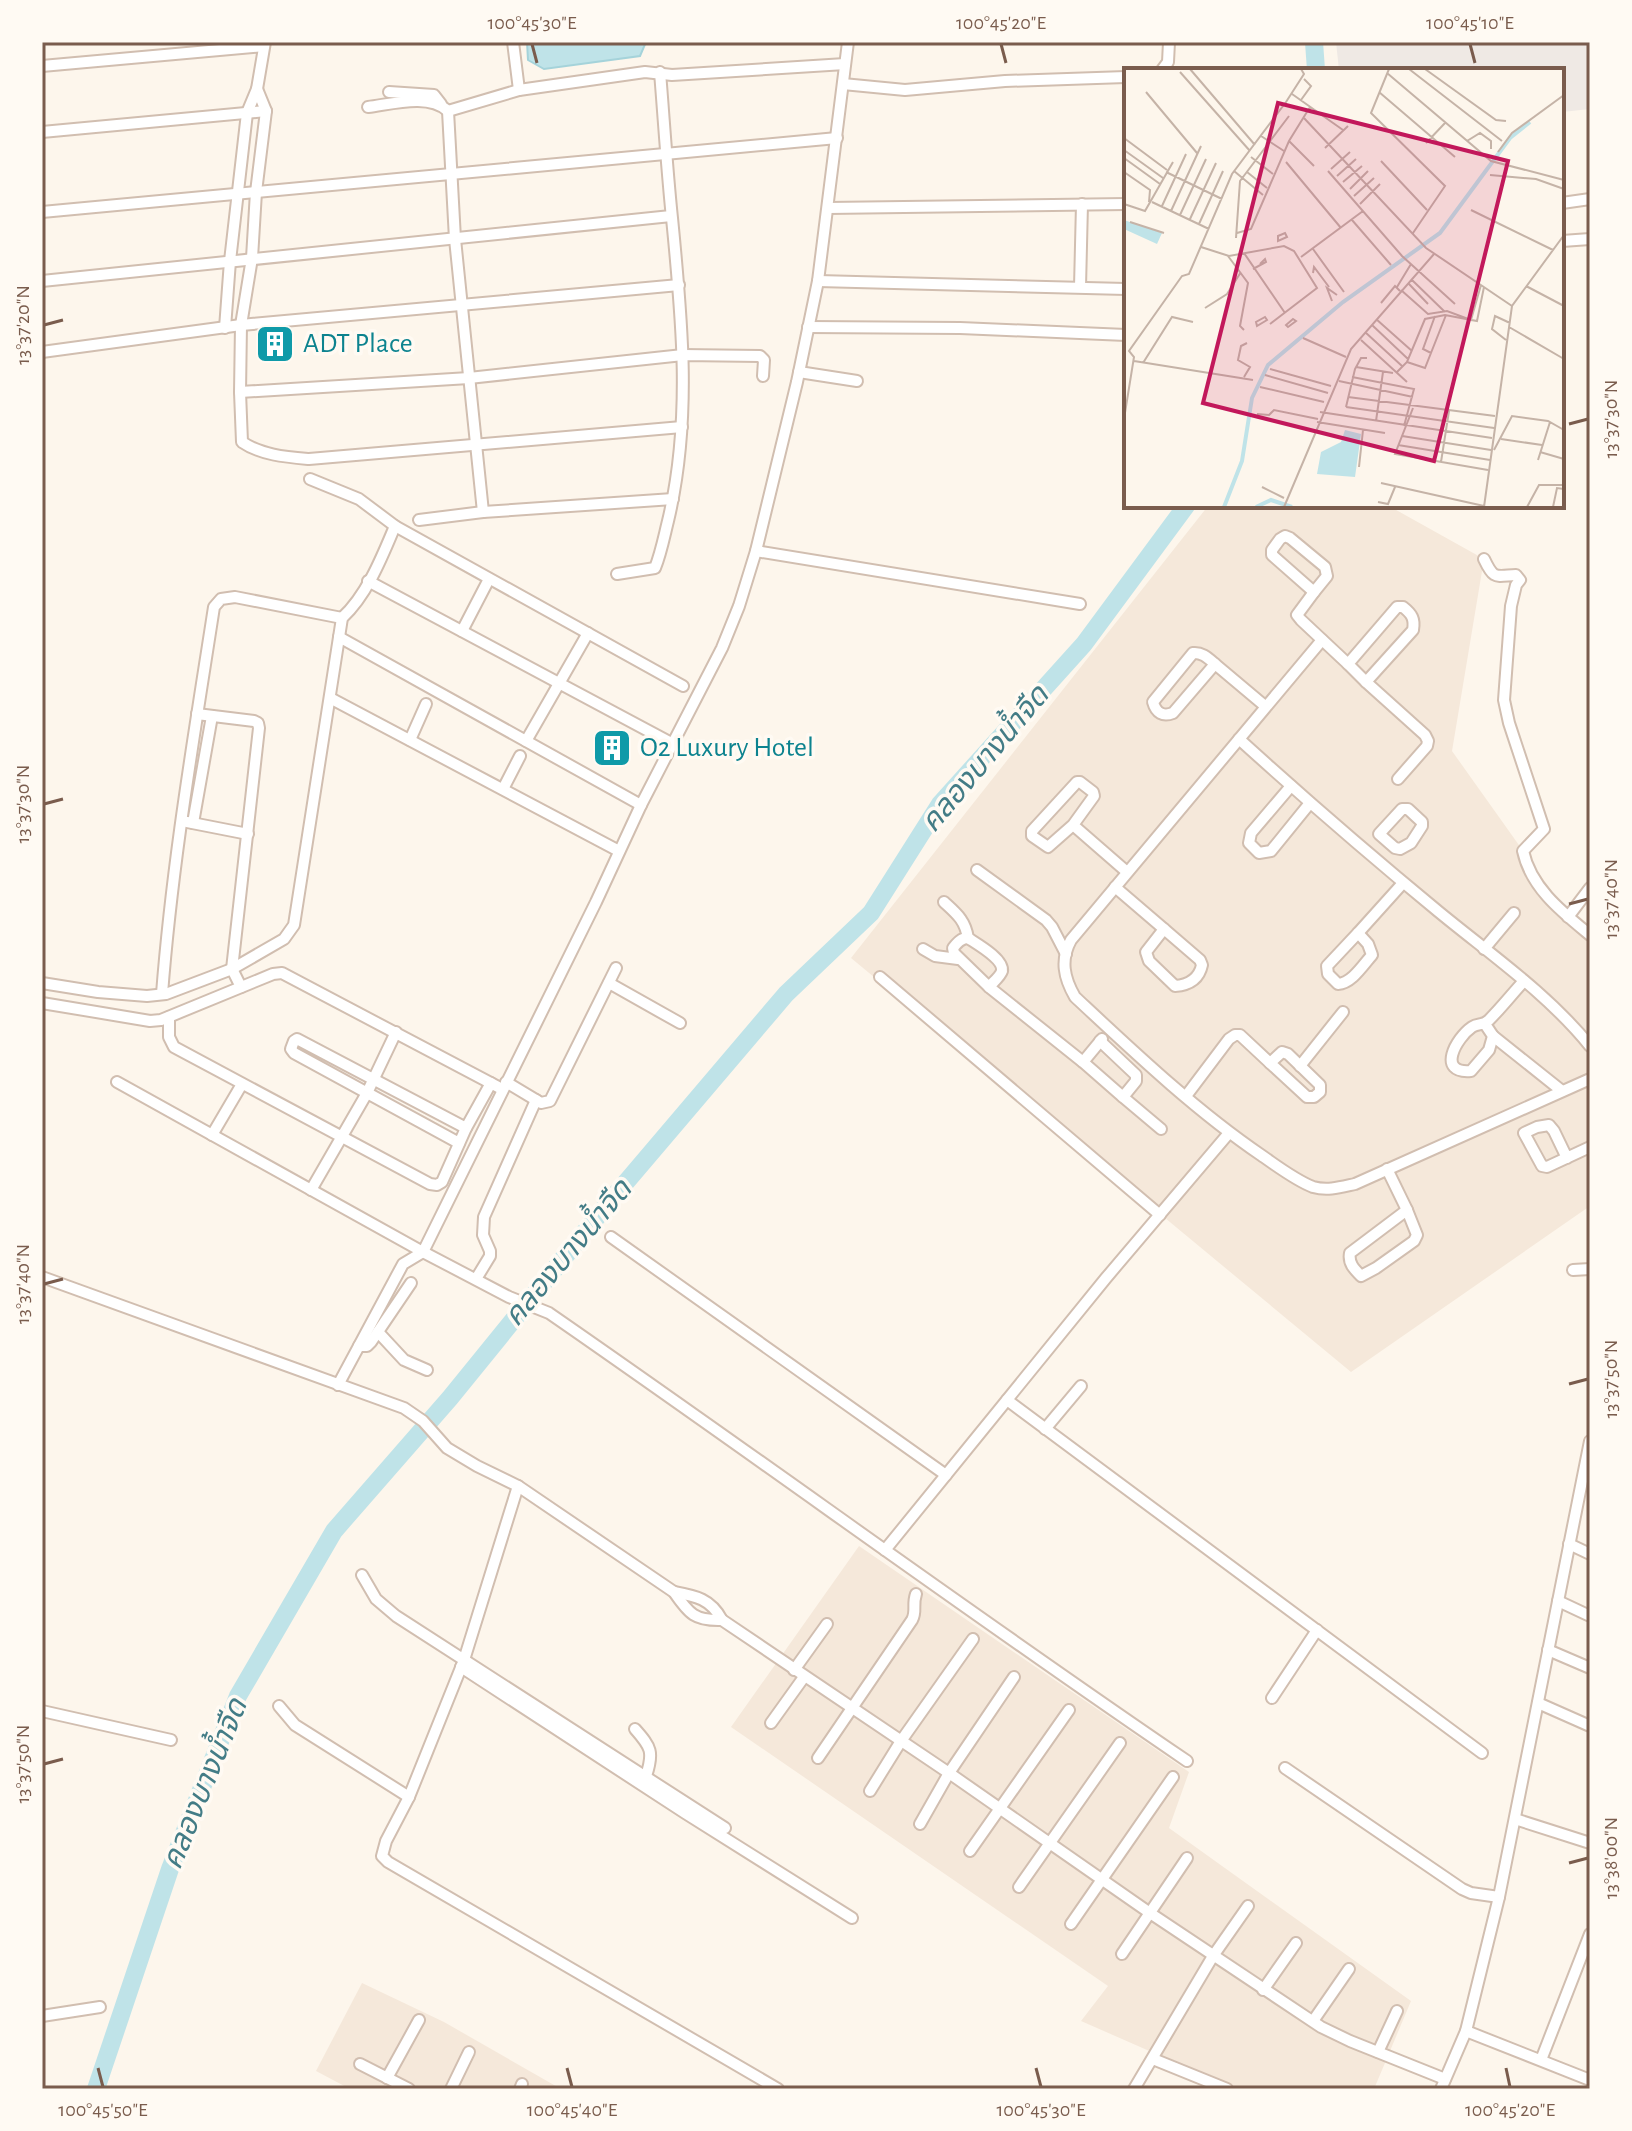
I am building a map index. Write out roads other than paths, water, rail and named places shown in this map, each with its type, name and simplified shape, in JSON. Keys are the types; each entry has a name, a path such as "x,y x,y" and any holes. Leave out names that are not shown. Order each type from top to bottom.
{"street":[{"path":"513,42 519,90"},
{"path":"338,1385 406,1260 422,1253 641,805 722,648 739,606 756,551 818,281 848,42"},
{"path":"1164,68 1168,62 1169,42"},
{"path":"42,66 264,44 257,89 247,113 225,328"},
{"path":"368,107 424,101 445,108 519,90 645,72 672,75 845,64"},
{"path":"617,574 655,568 673,499 682,427 683,355 679,285 660,72"},
{"path":"843,84 905,90 1005,81 1124,77"},
{"path":"257,89 266,111 252,258 241,325 242,442 253,450 309,459 682,427"},
{"path":"389,92 434,95 445,108 461,306 483,512"},
{"path":"42,132 266,111"},
{"path":"42,212 837,138"},
{"path":"1564,203 1590,199"},
{"path":"1080,287 1082,204"},
{"path":"828,208 1124,204"},
{"path":"42,281 671,216"},
{"path":"1564,241 1590,239"},
{"path":"818,281 1124,289"},
{"path":"42,352 241,325 679,285"},
{"path":"808,327 960,328 1124,335"},
{"path":"240,392 469,378 683,355 760,356 764,360 763,376"},
{"path":"799,372 857,381"},
{"path":"310,479 359,499 395,526 683,686"},
{"path":"419,520 483,512 673,499"},
{"path":"42,983 98,992 147,996 162,994 232,969 284,939 294,925 342,618 354,607 395,526"},
{"path":"1314,592 1272,555 1272,550 1285,536 1325,567 1327,576 1297,615 1428,741 1398,779"},
{"path":"756,551 1080,604"},
{"path":"1484,559 1491,574 1516,575 1520,580 1511,606 1504,700 1544,829 1523,851 1535,882 1556,907 1590,935"},
{"path":"462,631 489,579"},
{"path":"368,581 673,744"},
{"path":"162,994 168,915 214,607 221,599 235,597 342,618"},
{"path":"1348,664 1397,607 1408,611 1415,621 1413,630 1366,682"},
{"path":"526,741 588,633"},
{"path":"339,637 641,805"},
{"path":"1322,640 1071,940 1064,972 1067,984 1075,997 1110,1030 1229,1133 1286,1171 1322,1189 1355,1184 1590,1079"},
{"path":"1215,664 1173,713 1162,714 1157,710 1153,702 1193,653 1215,664 1265,706"},
{"path":"330,698 619,851"},
{"path":"410,740 426,704"},
{"path":"197,714 254,721 259,728 232,969 241,987"},
{"path":"193,823 212,716"},
{"path":"1239,739 1403,883 1524,981 1574,1026 1590,1046"},
{"path":"503,789 520,756"},
{"path":"1080,782 1094,796 1073,825 1048,847 1032,836 1032,831 1080,782"},
{"path":"1291,786 1251,833 1249,843 1259,853 1271,851 1310,803"},
{"path":"181,821 248,834"},
{"path":"1073,825 1127,872"},
{"path":"1364,848 1379,834"},
{"path":"977,870 1046,920 1066,954"},
{"path":"1358,933 1368,944 1372,955 1349,981 1338,984 1328,974 1327,966 1403,883"},
{"path":"1115,887 1164,929 1200,960 1202,965 1196,977 1187,985 1175,986 1149,961 1146,952 1164,929"},
{"path":"1568,917 1590,888"},
{"path":"944,902 966,926 968,938"},
{"path":"1484,949 1514,913"},
{"path":"989,987 1001,974 1000,963 968,938 963,938 953,948 958,959 989,987 1161,1129"},
{"path":"923,949 935,956 958,959"},
{"path":"42,1003 150,1021 169,1017 282,973 491,1083 541,1103 550,1101 616,968"},
{"path":"880,977 1160,1215"},
{"path":"1493,1036 1489,1050 1471,1071 1466,1072 1454,1065 1450,1055 1470,1028 1485,1024 1524,981"},
{"path":"609,983 680,1023"},
{"path":"1300,1066 1343,1012"},
{"path":"169,1017 169,1037 174,1047 430,1184 442,1182 466,1128 491,1083"},
{"path":"1485,1024 1493,1036 1562,1091"},
{"path":"1083,1062 1110,1030"},
{"path":"311,1190 374,1081 396,1032"},
{"path":"1186,1096 1235,1035 1240,1035 1270,1063 1307,1097 1314,1097 1320,1092 1320,1085 1285,1052 1270,1063"},
{"path":"459,1143 294,1053 291,1049 294,1041 297,1039 466,1128"},
{"path":"1100,1041 1136,1075 1136,1081 1123,1097"},
{"path":"117,1082 422,1253 509,1297 549,1313 1033,1657 1187,1761"},
{"path":"212,1135 242,1084"},
{"path":"476,1279 490,1251 483,1235 484,1217 536,1100"},
{"path":"1514,1113 1542,1166 1547,1167 1590,1147"},
{"path":"1524,1133 1549,1125 1567,1158"},
{"path":"885,1550 1229,1133"},
{"path":"1387,1169 1407,1210 1417,1235 1414,1241 1388,1261 1361,1276 1351,1264 1350,1253 1407,1210"},
{"path":"611,1237 946,1475"},
{"path":"1573,1270 1590,1269"},
{"path":"42,1277 404,1408 423,1421 447,1448 518,1486 674,1592 702,1598 717,1610 722,1620 799,1674 949,1773 1263,1990 1321,2027 1443,2084 1466,2031 1499,1897 1569,1544 1585,1495 1590,1445"},
{"path":"359,1346 367,1346 411,1283"},
{"path":"378,1332 404,1360 427,1370"},
{"path":"1045,1429 1081,1386"},
{"path":"1007,1400 1482,1753"},
{"path":"518,1486 463,1663 382,1856 778,2089"},
{"path":"1569,1544 1590,1554"},
{"path":"362,1575 381,1605 463,1663 685,1813 852,1918"},
{"path":"674,1592 686,1610 696,1617 704,1621 722,1620"},
{"path":"818,1758 915,1615 912,1605 916,1594"},
{"path":"1558,1601 1590,1616"},
{"path":"771,1723 827,1624"},
{"path":"1272,1698 1317,1630"},
{"path":"870,1791 973,1639"},
{"path":"1548,1650 1590,1668"},
{"path":"463,1663 725,1828"},
{"path":"920,1824 949,1773 1014,1677"},
{"path":"1538,1703 1590,1726"},
{"path":"279,1706 295,1725 409,1797"},
{"path":"970,1851 1069,1710"},
{"path":"42,1711 171,1740"},
{"path":"635,1729 651,1750 646,1776"},
{"path":"1019,1887 1120,1743"},
{"path":"1285,1768 1462,1889 1499,1897"},
{"path":"1071,1924 1173,1777"},
{"path":"1515,1819 1590,1843"},
{"path":"1122,1954 1187,1858"},
{"path":"1134,2089 1213,1956 1248,1906"},
{"path":"1541,2060 1590,1934"},
{"path":"1263,1990 1296,1943"},
{"path":"1313,2021 1349,1969"},
{"path":"42,2016 100,2007"},
{"path":"1378,2052 1397,2011"},
{"path":"387,2078 419,2020"},
{"path":"1466,2031 1590,2080"},
{"path":"451,2089 469,2052"},
{"path":"1153,2059 1227,2089"},
{"path":"360,2064 409,2089"}],"water":[{"path":"527,42 646,42 640,56 544,69 528,60"}],"waterway":[{"name":"คลองบางน้ำจืด","path":"1314,42 1316,68"},
{"name":"คลองบางน้ำจืด","path":"96,2089 170,1869 238,1696 334,1531 450,1398 610,1201 786,994 871,913 940,804 1084,644 1185,508"}],"place":[{"name":"ADT Place","path":"275,344"},
{"name":"O2 Luxury Hotel","path":"612,748"}]}
